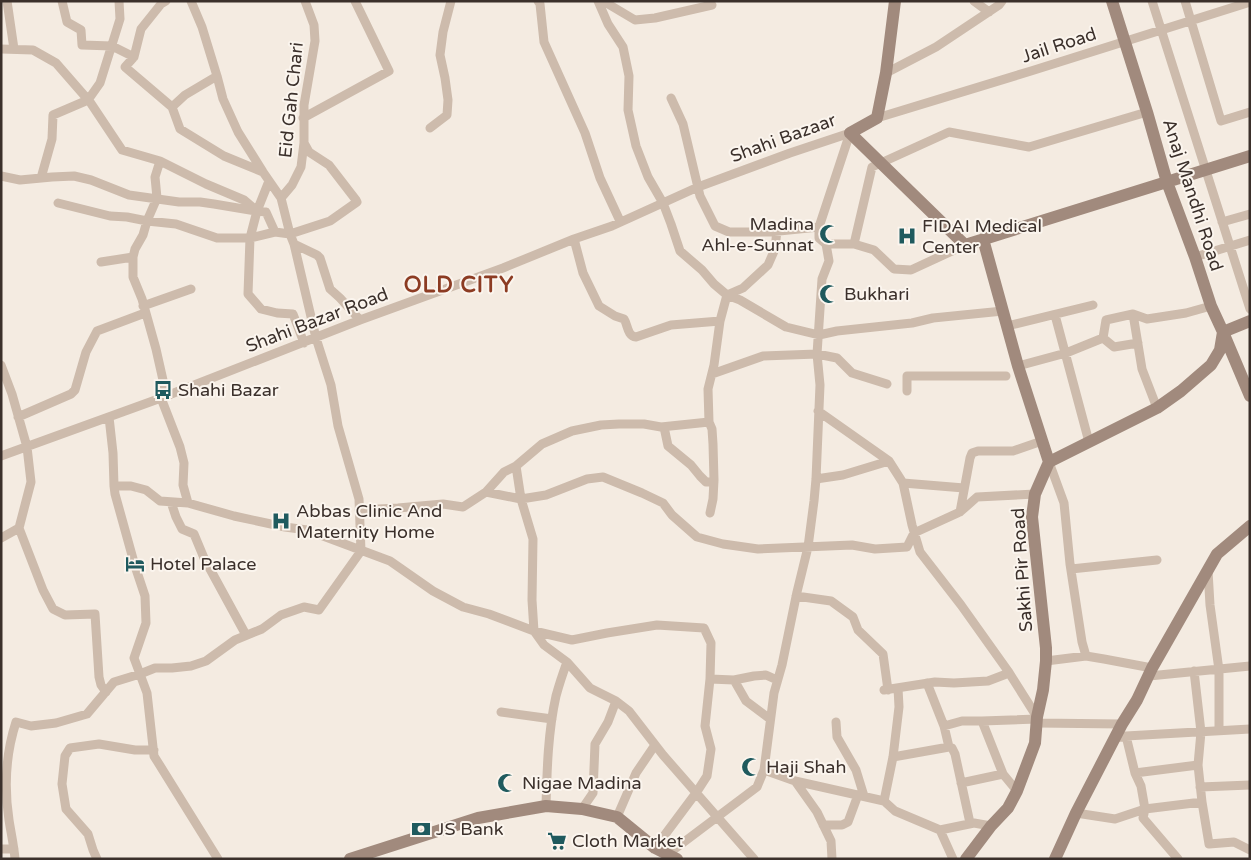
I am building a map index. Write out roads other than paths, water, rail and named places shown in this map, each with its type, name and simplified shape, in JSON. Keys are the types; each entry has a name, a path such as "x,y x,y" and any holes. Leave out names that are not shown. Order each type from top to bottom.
{"street":[{"path":"7,1 14,49"},
{"path":"62,1 67,22 81,30 82,45 112,46 134,57"},
{"path":"41,178 52,139 53,115 88,100 100,83 120,18 119,1"},
{"path":"166,1 160,4 141,29 134,57 125,67 172,107 180,129 224,156 263,172"},
{"path":"15,859 8,818 6,789 10,742 16,722 31,726 56,723 87,714 114,682 154,668 192,666 206,661 235,640 262,629 281,615 304,607 319,610 361,551 359,499 338,426 331,385 316,338 281,198 234,124 222,100 217,76 202,27 191,1"},
{"name":"Eid Gah Chari","path":"281,198 292,185 301,167 304,143 304,105 315,41 314,25 305,1"},
{"path":"304,118 389,71 355,1"},
{"path":"430,128 447,115 448,100 440,55 443,32 451,1"},
{"path":"538,1 540,4 544,42 585,133 600,178 620,222"},
{"path":"598,1 608,24 623,47 629,76 628,110 636,146 648,177 663,203 672,224 680,251 727,295 740,300 786,326 819,335 837,331 912,323 933,318 1003,311"},
{"path":"603,1 635,20 655,18 712,5"},
{"path":"877,118 886,73 895,1"},
{"path":"974,1 989,12"},
{"path":"886,73 936,47 989,12 1002,1"},
{"name":"Anaj Mandhi Road","path":"1112,1 1148,112 1167,182 1211,306 1250,396"},
{"path":"1152,1 1250,309"},
{"path":"1185,1 1221,121 1250,112"},
{"name":"Jail Road","path":"877,118 1250,2"},
{"path":"1,49 33,50 56,63 88,100 122,150 160,160 206,184 244,200 257,211"},
{"path":"172,107 184,94 217,76"},
{"path":"671,98 683,124 700,196 716,226 729,232 769,232 819,227"},
{"path":"876,165 949,132 1029,147 1148,112"},
{"name":"Shahi Bazaar","path":"698,187 850,132 877,118"},
{"path":"850,132 876,165 965,245"},
{"path":"350,859 478,818 546,806 582,809 617,817 655,848 673,856 716,817 757,787 764,770 774,693 808,547 816,479 820,385 818,354 822,279 829,261 826,244 819,238 819,227 850,132"},
{"path":"58,203 110,216 127,216 147,221 176,224 217,238 250,238 275,232 290,234 330,221 357,202 329,165 309,152 304,143"},
{"path":"826,244 854,244 874,250 894,268 911,270 965,245 1250,156"},
{"path":"160,160 155,177 157,198 143,235 135,250 133,276 142,299 156,349 165,389 161,398 180,447 184,463 184,485 188,503"},
{"path":"854,244 876,165"},
{"path":"1,176 20,180 74,176 91,180 129,195 179,202 207,203 266,212 275,232"},
{"path":"269,181 257,211 250,238 248,294 261,308 277,313 293,314 304,343"},
{"name":"Shahi Bazar Road","path":"1,456 161,398 360,320 612,226 698,187"},
{"path":"1222,222 1250,214"},
{"path":"727,295 743,288 768,265 775,250 776,230"},
{"path":"574,239 582,273 599,306 624,319 630,335 633,337 671,326 720,321"},
{"path":"984,239 1018,366 1064,503 1071,569 1082,642 1086,656"},
{"path":"1195,257 1250,240"},
{"path":"294,244 320,258 330,289 360,320"},
{"path":"101,262 133,257"},
{"path":"18,417 71,394 75,390 86,352 97,332 191,289"},
{"path":"710,513 714,482 714,444 709,422 708,389 714,365 720,321 727,295"},
{"path":"1007,326 1093,305"},
{"path":"1103,338 1106,320 1133,314 1147,319 1186,314 1211,306"},
{"path":"1133,314 1142,369 1157,408"},
{"path":"1055,315 1089,442"},
{"path":"1049,462 1157,408 1181,391 1211,365 1220,350 1223,332 1250,321"},
{"path":"1103,338 1114,347 1138,344"},
{"path":"1018,366 1066,353 1103,338"},
{"path":"712,374 763,356 818,354 836,358 852,373 888,384"},
{"path":"1,365 4,382 18,417 26,447 31,482 19,528 43,590 53,609 65,615 95,614 99,677 101,685 106,692"},
{"path":"907,390 907,376 1006,376"},
{"path":"818,411 889,461 903,483 920,552 961,605 1009,673 1037,720"},
{"path":"109,417 114,486 132,557 145,596 146,623 134,658 147,693 154,756 218,859"},
{"path":"359,510 443,504 463,506 486,492 504,472 516,466 542,444 572,431 600,425 644,424 664,427 709,422"},
{"path":"664,427 668,446 706,482 714,482"},
{"path":"960,512 972,453 978,451 1013,451 1042,441"},
{"path":"816,479 844,475 889,461"},
{"name":"Sakhi Pir Road","path":"966,859 991,826 1008,808 1017,791 1034,743 1043,690 1046,648 1032,517 1035,494 1049,462"},
{"path":"516,466 521,498 533,539 532,600 534,631 544,645 567,662 590,688 616,701 629,711 655,745 754,859"},
{"path":"486,492 521,498 546,495 587,479 603,477 663,503 672,515 697,537 723,544 758,549 852,545 875,549 907,546 914,533 960,512 977,497 1035,494"},
{"path":"903,483 964,488"},
{"path":"114,486 131,486 146,490 160,501 188,503 234,516 307,530 390,561 433,591 463,607 489,614 534,631 572,640 607,632 657,625 704,628 711,643 710,679 705,726 711,749 707,776 655,848"},
{"path":"171,502 182,529 194,534 204,558 246,635"},
{"path":"1055,859 1076,813 1121,733 1151,672 1217,554 1250,526"},
{"path":"1,538 19,528"},
{"path":"1071,569 1157,560"},
{"path":"1208,570 1210,605 1219,670 1220,730"},
{"path":"796,596 831,601 853,617 858,630 883,654 886,690 927,683 988,681 1009,673"},
{"path":"1046,660 1086,656 1104,658 1151,672 1219,670 1250,666"},
{"path":"546,806 552,719 556,694 567,662"},
{"path":"1194,671 1201,732 1198,765 1209,844 1234,842 1250,850"},
{"path":"710,679 734,680 766,675 777,680"},
{"path":"734,680 746,702 770,719"},
{"path":"927,683 944,726 949,747 952,748 955,754 970,823"},
{"path":"884,801 893,757 899,708 898,688"},
{"path":"582,809 593,792 595,744 608,722 616,701"},
{"path":"501,712 552,719"},
{"path":"944,726 962,721 1037,720 1121,733 1250,729"},
{"path":"982,721 1003,774 1017,791"},
{"path":"823,825 842,825 848,822 861,796 856,770 837,737 836,722"},
{"path":"1,742 13,732"},
{"path":"1121,733 1141,786 1145,808 1144,818 1178,859"},
{"path":"98,859 88,834 66,809 62,784 65,756 70,748 84,745 99,744 135,750 154,750"},
{"path":"617,817 636,773 655,745"},
{"path":"893,757 949,747"},
{"path":"1135,773 1198,765"},
{"path":"764,770 795,781 884,801 895,811 940,830 970,823 991,826"},
{"path":"961,783 1003,774"},
{"path":"795,781 816,812 831,841 832,859"},
{"path":"1200,787 1250,785"},
{"path":"1076,813 1115,819 1145,808 1202,802"},
{"path":"940,830 953,859"},
{"path":"1,848 14,849"}],"place":[{"name":"Madina Ahl-e-Sunnat","path":"829,234"},
{"name":"FIDAI Medical Center","path":"907,236"},
{"name":"Bukhari","path":"829,294"},
{"name":"Shahi Bazar","path":"163,390"},
{"name":"Abbas Clinic And Maternity Home","path":"281,521"},
{"name":"Hotel Palace","path":"135,564"},
{"name":"Haji Shah","path":"751,767"},
{"name":"Nigae Madina","path":"507,783"},
{"name":"JS Bank","path":"421,829"},
{"name":"Cloth Market","path":"557,841"}],"district":[{"name":"OLD CITY","path":"459,284"}]}
